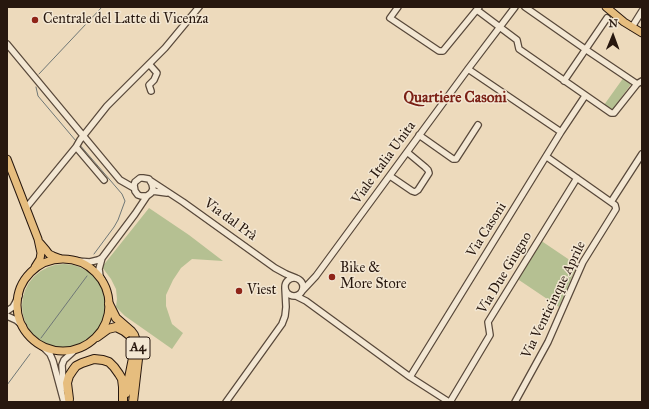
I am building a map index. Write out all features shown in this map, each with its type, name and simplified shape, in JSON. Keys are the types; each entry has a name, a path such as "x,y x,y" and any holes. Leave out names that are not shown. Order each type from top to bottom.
{"highway":[{"name":"A4","path":"109,304 116,318 134,335 137,344 138,359 133,402"},
{"name":"A4","path":"96,337 108,329 120,328 127,333 132,340 134,348 133,357 123,402"},
{"path":"67,401 67,383 69,376 76,366 94,359 109,362 119,374 122,379 123,402"}],"main road":[{"path":"600,7 618,17"},
{"path":"606,7 632,28 642,33"},
{"path":"7,159 38,239 41,253 40,259 21,288 19,296 19,316 23,326 37,343 58,351 75,350 88,344 102,329 107,319 109,304 107,290 103,282 94,271 84,264 62,260 49,254 38,239"},
{"path":"34,269 46,263 62,260"}],"street":[{"path":"26,208 107,106 180,31 199,7"},
{"path":"398,7 390,18 439,51 443,51 478,9 517,40 518,50 611,114 614,113 639,82 585,49 526,7"},
{"name":"Viale Italia Unita","path":"286,308 288,304 316,276 515,7"},
{"path":"632,28 642,11"},
{"path":"564,81 607,18"},
{"path":"7,44 79,142 104,180"},
{"path":"149,64 156,73 154,80 149,85 151,91"},
{"path":"468,69 561,132"},
{"name":"Via Casoni","path":"410,377 561,132 585,96"},
{"path":"420,135 453,159 456,159 478,125"},
{"path":"79,142 120,180 135,188 141,196 147,196"},
{"path":"390,176 412,191 415,192 418,190 429,172 407,152"},
{"path":"546,157 611,202 642,154"},
{"path":"103,282 99,269 102,258 135,214 147,196 152,191 153,186 149,179 140,178 135,188 137,201 135,214"},
{"name":"Via Due Giugno","path":"449,402 490,335 488,322 577,178"},
{"name":"Via dal Prà","path":"151,182 170,193 275,268 298,278"},
{"name":"Via dal Prà","path":"152,191 170,193"},
{"name":"Via Venticinque Aprile","path":"515,402 548,342 583,262 616,209 615,205 611,202"},
{"path":"77,262 90,262 102,258"},
{"name":"Via dal Prà","path":"275,268 281,276 285,287"},
{"path":"226,402 282,324 286,308 286,283 290,278 313,278 316,276"},
{"path":"298,278 303,283 303,288 299,294"},
{"path":"285,287 288,293 299,294 306,301 410,377 449,402"},
{"path":"7,311 13,307 19,296"},
{"path":"7,316 16,320 23,326"},
{"path":"42,346 50,354 67,401"},
{"path":"67,401 63,382 62,365 64,360 75,350"}],"green space":[{"path":"624,77 630,81 631,84 613,109 610,110 604,105"},
{"path":"149,208 189,235 223,261 192,259 181,268 173,280 166,295 166,306 172,324 183,333 172,349 125,316 116,307 116,289 102,267"},
{"path":"540,240 577,265 559,307 516,278"},
{"path":"64,264 72,265 87,271 99,283 105,298 105,314 99,329 87,341 72,347 64,348 56,347 41,341 29,329 23,314 22,306 23,298 29,283 41,271 56,265"}],"waterway":[{"path":"39,74 102,7"},
{"path":"36,87 38,96 76,141"},
{"path":"79,144 122,194 125,201 114,227 94,254"},
{"path":"41,338 87,276"},
{"path":"7,385 30,354"}],"place":[{"name":"Centrale del Latte di Vicenza","path":"35,20"},
{"name":"Bike & More Store","path":"332,277"},
{"name":"Viest","path":"239,291"}],"district":[{"name":"Quartiere Casoni","path":"455,98"}]}
